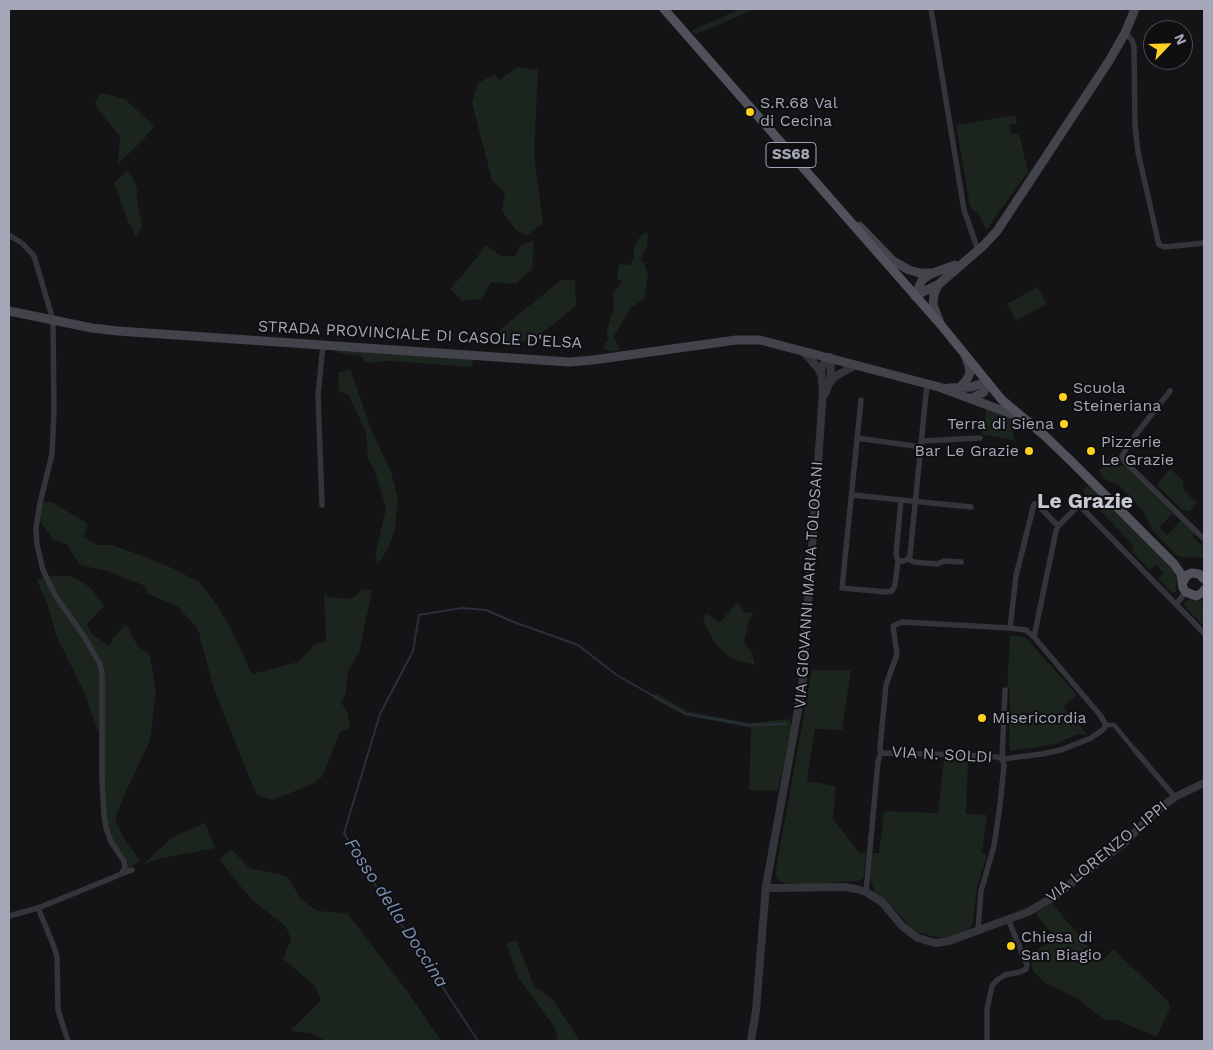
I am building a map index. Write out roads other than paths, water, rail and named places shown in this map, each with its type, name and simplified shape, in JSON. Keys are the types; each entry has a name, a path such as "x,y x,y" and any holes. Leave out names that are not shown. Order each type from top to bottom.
{"main road":[{"name":"SS68","path":"664,9 947,333 1002,400 1045,436 1174,564 1181,574 1186,592"},
{"path":"915,296 939,284 990,239 1008,215 1109,61 1125,33 1135,9"},
{"path":"835,205 896,263 912,271 933,273"},
{"path":"915,296 922,280 969,257"},
{"path":"939,284 934,294 934,310 947,333"},
{"name":"STRADA PROVINCIALE DI CASOLE D'ELSA","path":"9,311 92,328 118,331 569,362 742,339 764,340 939,387"},
{"path":"960,388 970,373 964,353"},
{"path":"939,387 971,387 988,382"},
{"path":"972,398 984,392 988,382"},
{"path":"939,387 1022,418"},
{"name":"SS68","path":"1174,564 1189,574 1196,573 1204,576"},
{"path":"1183,582 1189,574"},
{"path":"1186,592 1192,596 1202,594"}],"street":[{"path":"931,9 963,204 978,250"},
{"path":"1125,33 1132,40 1134,50 1135,125 1138,152 1159,243 1163,247 1204,243"},
{"path":"9,235 23,244 34,256 53,320 54,411 52,454 40,503 36,537 45,576 55,595 85,638 100,664 102,673 102,793 106,828 124,861 125,868 121,874"},
{"path":"322,505 318,395 323,345"},
{"path":"803,351 817,367 821,376"},
{"name":"VIA GIOVANNI MARIA TOLOSANI","path":"751,1041 756,1010 766,886 799,714 803,681 822,401 821,376 822,367 830,358"},
{"name":"VIA GIOVANNI MARIA TOLOSANI","path":"822,401 830,381 830,358"},
{"path":"830,381 856,365"},
{"path":"908,559 910,555 927,384"},
{"path":"1170,392 1130,442 1121,458 1204,539"},
{"path":"861,400 842,588 892,591 895,585 898,561 896,552 901,500"},
{"path":"857,438 921,444 980,438"},
{"path":"852,496 971,506"},
{"path":"1010,628 1015,582 1034,504 1038,504 1058,526"},
{"path":"1034,637 1058,526 1071,512 1080,506 1204,633"},
{"path":"898,561 908,559 914,562 937,564 944,561 962,562"},
{"path":"1176,604 1186,592"},
{"path":"866,892 878,761 881,752 886,682 897,654 893,628 895,624 902,622 1026,630 1094,707 1106,725"},
{"path":"978,930 980,895 993,850 998,824 1003,768 1005,690"},
{"name":"VIA LORENZO LIPPI","path":"1106,725 1114,725 1174,797"},
{"name":"VIA N. SOLDI","path":"881,752 1002,759 1064,749 1095,736 1106,725"},
{"name":"VIA LORENZO LIPPI","path":"766,886 773,888 845,887 866,892 882,902 910,933 926,942 935,944 949,941 1028,912 1052,898 1124,843 1155,812 1174,797 1204,783"},
{"path":"9,916 38,908 132,870"},
{"path":"38,908 57,957 58,1010 68,1041"},
{"path":"987,1041 987,1009 992,986 1005,974 1020,972 1026,969 1027,965 1008,919"}],"waterway":[{"name":"Fosso della Doccina","path":"478,1041 368,874 344,833 380,714 413,651 419,615 462,608 486,610 578,645 618,676 686,714 749,725 786,724"}],"place":[{"name":"S.R.68 Val di Cecina","path":"750,112"},
{"name":"Scuola Steineriana","path":"1063,397"},
{"name":"Terra di Siena","path":"1064,424"},
{"name":"Bar Le Grazie","path":"1029,451"},
{"name":"Pizzerie Le Grazie","path":"1091,451"},
{"name":"Misericordia","path":"982,718"},
{"name":"Chiesa di San Biagio","path":"1011,946"}],"district":[{"name":"Le Grazie","path":"1085,502"}]}
